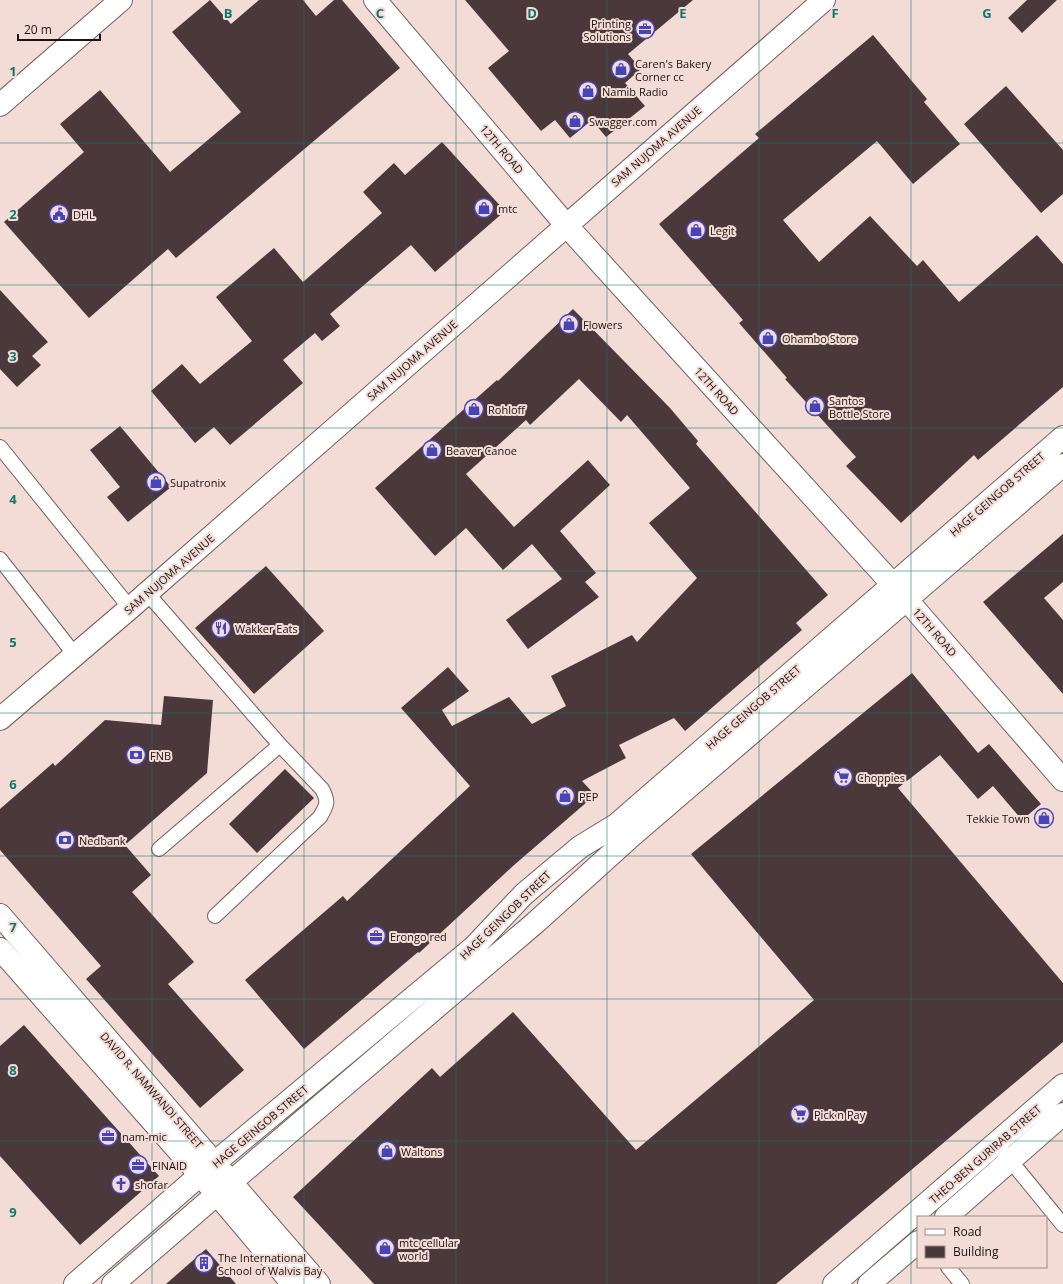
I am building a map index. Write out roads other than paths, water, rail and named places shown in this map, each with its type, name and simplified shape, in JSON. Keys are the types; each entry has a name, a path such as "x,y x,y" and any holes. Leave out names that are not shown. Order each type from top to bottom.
{"street":[{"path":"0,105 121,0"},
{"name":"12TH ROAD","path":"375,0 566,225 900,592 1063,780"},
{"name":"SAM NUJOMA AVENUE","path":"0,719 130,608 824,0"},
{"name":"HAGE GEINGOB STREET","path":"113,1284 535,923 900,592 1063,437"},
{"name":"HAGE GEINGOB STREET","path":"75,1284 208,1169 474,947 535,884 580,847 616,825 900,592 1063,464"},
{"name":"DAVID R. NAMWANDI STREET","path":"0,915 224,1188 293,1284"},
{"name":"DAVID R. NAMWANDI STREET","path":"0,948 208,1169"},
{"name":"THEO-BEN GURIRAB STREET","path":"922,1216 996,1144 1063,1085"},
{"name":"THEO-BEN GURIRAB STREET","path":"947,1216 1063,1114"},
{"name":"DAVID R. NAMWANDI STREET","path":"224,1188 319,1284"},
{"name":"THEO-BEN GURIRAB STREET","path":"834,1284 913,1225"},
{"path":"869,1284 917,1243"}],"lane":[{"path":"0,447 130,608"},
{"path":"0,559 75,655"},
{"path":"147,593 280,745 322,789 326,797 327,805 320,817 215,916"},
{"path":"159,849 280,745"},
{"path":"996,1144 1063,1225"},
{"path":"949,1268 962,1284"}],"place":[{"name":"Printing Solutions","path":"645,29"},
{"name":"Caren's Bakery Corner cc","path":"621,69"},
{"name":"Namib Radio","path":"588,91"},
{"name":"Swagger.com","path":"575,121"},
{"name":"mtc","path":"484,208"},
{"name":"DHL","path":"59,214"},
{"name":"Legit","path":"696,230"},
{"name":"Flowers","path":"569,324"},
{"name":"Ohambo Store","path":"768,338"},
{"name":"Santos Bottle Store","path":"815,406"},
{"name":"Rohloff","path":"474,409"},
{"name":"Beaver Canoe","path":"432,450"},
{"name":"Supatronix","path":"156,482"},
{"name":"Wakker Eats","path":"221,628"},
{"name":"FNB","path":"136,755"},
{"name":"Choppies","path":"843,777"},
{"name":"PEP","path":"565,796"},
{"name":"Tekkie Town","path":"1044,818"},
{"name":"Nedbank","path":"65,840"},
{"name":"Erongo red","path":"376,936"},
{"name":"Pick n Pay","path":"800,1114"},
{"name":"nam-mic","path":"108,1136"},
{"name":"Waltons","path":"387,1151"},
{"name":"FINAID","path":"138,1165"},
{"name":"shofar","path":"121,1184"},
{"name":"mtc cellular world","path":"385,1248"},
{"name":"The International School of Walvis Bay","path":"204,1263"}]}
